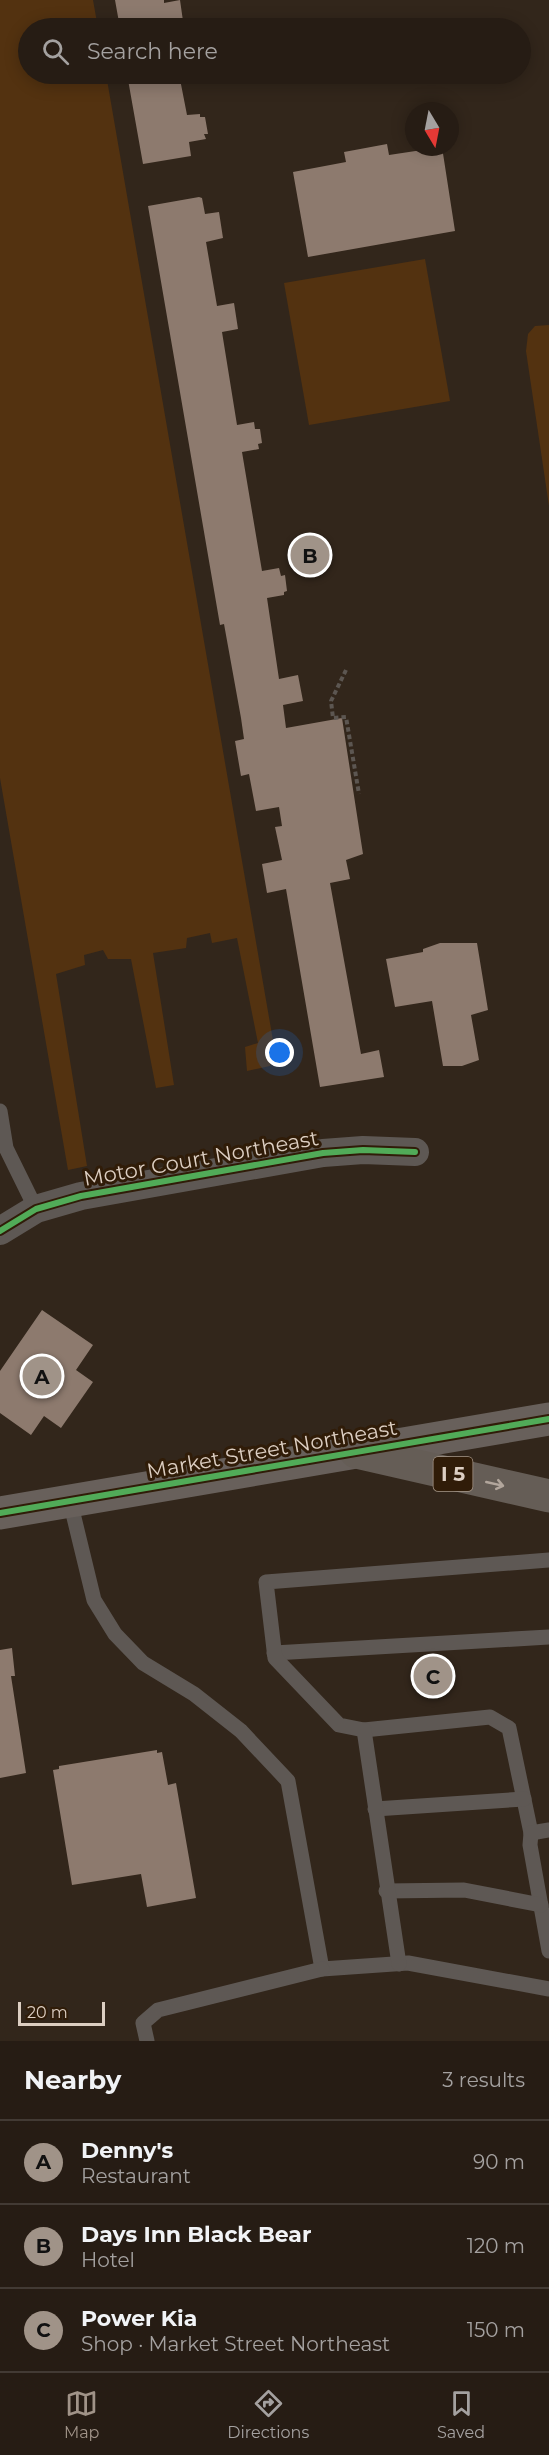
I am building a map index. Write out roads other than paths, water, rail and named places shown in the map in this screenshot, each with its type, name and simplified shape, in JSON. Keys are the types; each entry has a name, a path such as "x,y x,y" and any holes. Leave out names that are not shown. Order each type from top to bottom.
{"highway":[{"name":"I 5","path":"356,1452 549,1496"}],"main road":[{"name":"Market Street Northeast","path":"0,1513 549,1419"}],"street":[{"name":"Motor Court Northeast","path":"0,1231 36,1209 81,1196 323,1153 354,1150 415,1152"}],"lane":[{"path":"0,1111 3,1148 36,1209"},
{"path":"70,1501 94,1600 115,1634 143,1663 194,1694 241,1731 288,1781 322,1969"},
{"path":"549,1560 266,1582 275,1658 298,1685 339,1725 364,1730 490,1717 509,1728 531,1833 530,1845 549,1951"},
{"path":"274,1653 549,1637"},
{"path":"364,1730 386,1891 399,1964"},
{"path":"375,1809 524,1799"},
{"path":"531,1833 549,1830"},
{"path":"386,1891 464,1890 541,1905"},
{"path":"147,2041 143,2023 158,2010 322,1969 408,1963 549,1989"}],"place":[{"name":"Days Inn Black Bear","path":"310,555"},
{"name":"Denny's","path":"42,1376"},
{"name":"Power Kia","path":"433,1676"}]}
